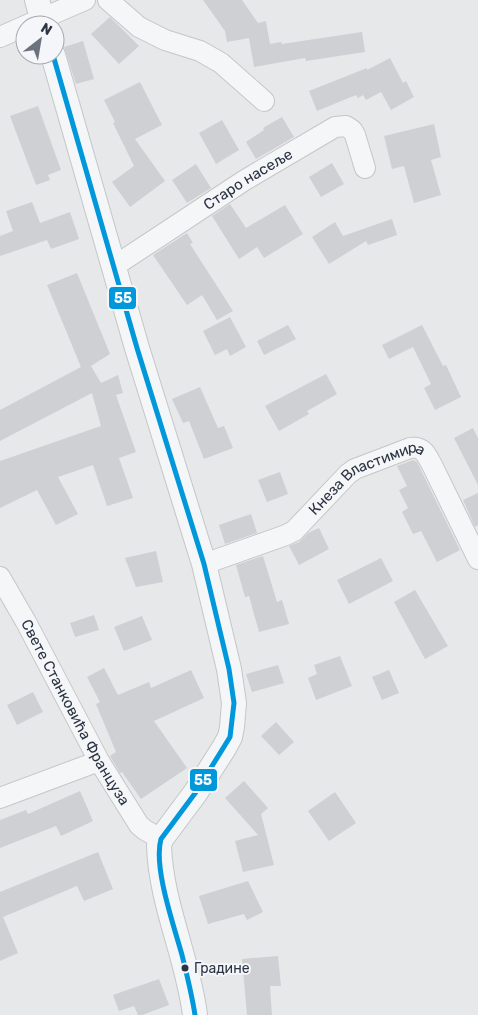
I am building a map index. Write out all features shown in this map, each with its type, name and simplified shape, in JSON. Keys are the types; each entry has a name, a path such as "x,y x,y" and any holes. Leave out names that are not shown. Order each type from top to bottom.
{"street":[{"path":"46,15 85,0"},
{"path":"108,0 139,27 165,40 200,51 221,63 264,102"},
{"path":"0,37 15,29"},
{"path":"55,65 137,348 204,564 229,669 234,703 230,737 196,792 161,839 159,846 170,914 186,970 195,1015"},
{"name":"Старо насеље","path":"113,267 245,180 335,127 346,126 352,130 365,168"},
{"name":"Кнеза Властимира","path":"204,564 286,535 299,526 355,469 410,448 418,447 424,451 432,465 478,558"},
{"name":"Свете Станковића Француза","path":"0,577 26,622 99,761 139,825 161,839"},
{"path":"0,798 99,761"}],"building":[{"path":"203,0 242,0 258,23 266,21 270,44 281,42 282,44 362,32 365,52 306,61 305,58 254,67 249,38 227,42 225,31"},
{"path":"110,17 139,46 119,64 91,34"},
{"path":"83,41 94,79 76,84 65,47"},
{"path":"390,58 403,83 406,81 414,97 391,110 381,92 366,100 363,95 358,98 356,95 317,111 309,91 367,68 367,70"},
{"path":"140,82 162,125 135,139 165,181 130,207 112,182 134,166 104,100"},
{"path":"38,106 61,170 48,175 50,180 36,185 10,116"},
{"path":"282,117 294,137 256,159 246,142 264,130 263,128"},
{"path":"222,120 239,150 216,164 199,133"},
{"path":"434,124 441,157 431,160 441,195 414,203 404,166 392,169 384,136"},
{"path":"332,163 344,184 321,197 309,177"},
{"path":"196,164 211,188 187,203 172,180"},
{"path":"32,202 40,223 70,212 79,239 51,249 47,240 0,256 0,236 13,231 6,211"},
{"path":"230,204 246,228 285,205 303,234 264,258 257,247 239,259 212,216"},
{"path":"392,219 397,235 368,245 366,241 329,264 312,237 335,222 343,236"},
{"path":"187,233 193,243 190,244 233,311 217,320 202,295 187,305 153,255"},
{"path":"77,273 110,354 91,366 101,383 118,375 123,393 116,395 136,452 119,458 133,498 107,506 93,465 58,477 78,514 56,525 37,490 0,508 0,461 101,426 92,393 0,441 0,410 81,367 47,285"},
{"path":"230,317 246,347 230,356 227,349 215,355 203,331"},
{"path":"288,325 296,339 264,355 257,341"},
{"path":"422,325 443,366 446,365 461,397 435,410 424,388 431,384 413,347 389,359 382,345"},
{"path":"326,374 337,394 307,411 309,414 279,431 265,406"},
{"path":"200,387 218,428 224,426 233,448 204,459 189,421 183,423 172,399"},
{"path":"473,428 478,438 478,485 454,438"},
{"path":"413,460 417,462 460,550 437,562 421,531 413,534 402,512 408,508 399,490 407,486 397,466"},
{"path":"280,472 288,494 267,502 258,480"},
{"path":"478,493 478,525 475,527 463,500"},
{"path":"251,514 257,533 225,544 219,525"},
{"path":"319,528 329,549 299,565 289,546 299,542 308,533"},
{"path":"156,551 163,582 136,587 125,558"},
{"path":"263,556 277,602 282,600 289,624 259,632 249,596 245,597 236,565"},
{"path":"381,558 393,581 349,604 337,580"},
{"path":"415,590 448,646 425,659 394,602"},
{"path":"94,615 99,630 75,637 70,623"},
{"path":"142,616 152,640 124,651 114,627"},
{"path":"340,656 352,686 316,700 308,678 317,674 314,665"},
{"path":"278,665 284,683 252,692 246,674"},
{"path":"104,668 118,695 149,682 151,688 191,670 204,698 154,721 187,768 141,799 122,772 120,773 110,756 116,752 96,704 100,702 87,677"},
{"path":"389,670 399,693 382,700 372,677"},
{"path":"33,692 43,712 17,725 7,705"},
{"path":"276,722 294,742 279,755 261,736"},
{"path":"244,781 268,808 261,814 274,865 243,872 235,841 258,835 225,798"},
{"path":"80,791 93,821 61,836 56,826 0,848 0,820 26,810 28,814"},
{"path":"335,792 356,823 329,841 308,811"},
{"path":"98,852 113,889 84,901 77,886 3,917 18,953 0,961 0,892"},
{"path":"248,881 263,912 247,920 244,914 208,924 199,896"},
{"path":"278,956 281,986 270,986 272,1015 247,1015 242,959"},
{"path":"159,979 169,1005 142,1015 138,1015 134,1006 119,1011 113,995"}],"transit line":[{"name":"55","path":"56,65 137,348 204,564 229,669 234,703 230,737 196,792 161,839 159,851 162,880 184,962 195,1015"}],"place":[{"name":"Градине","path":"185,968"}]}
